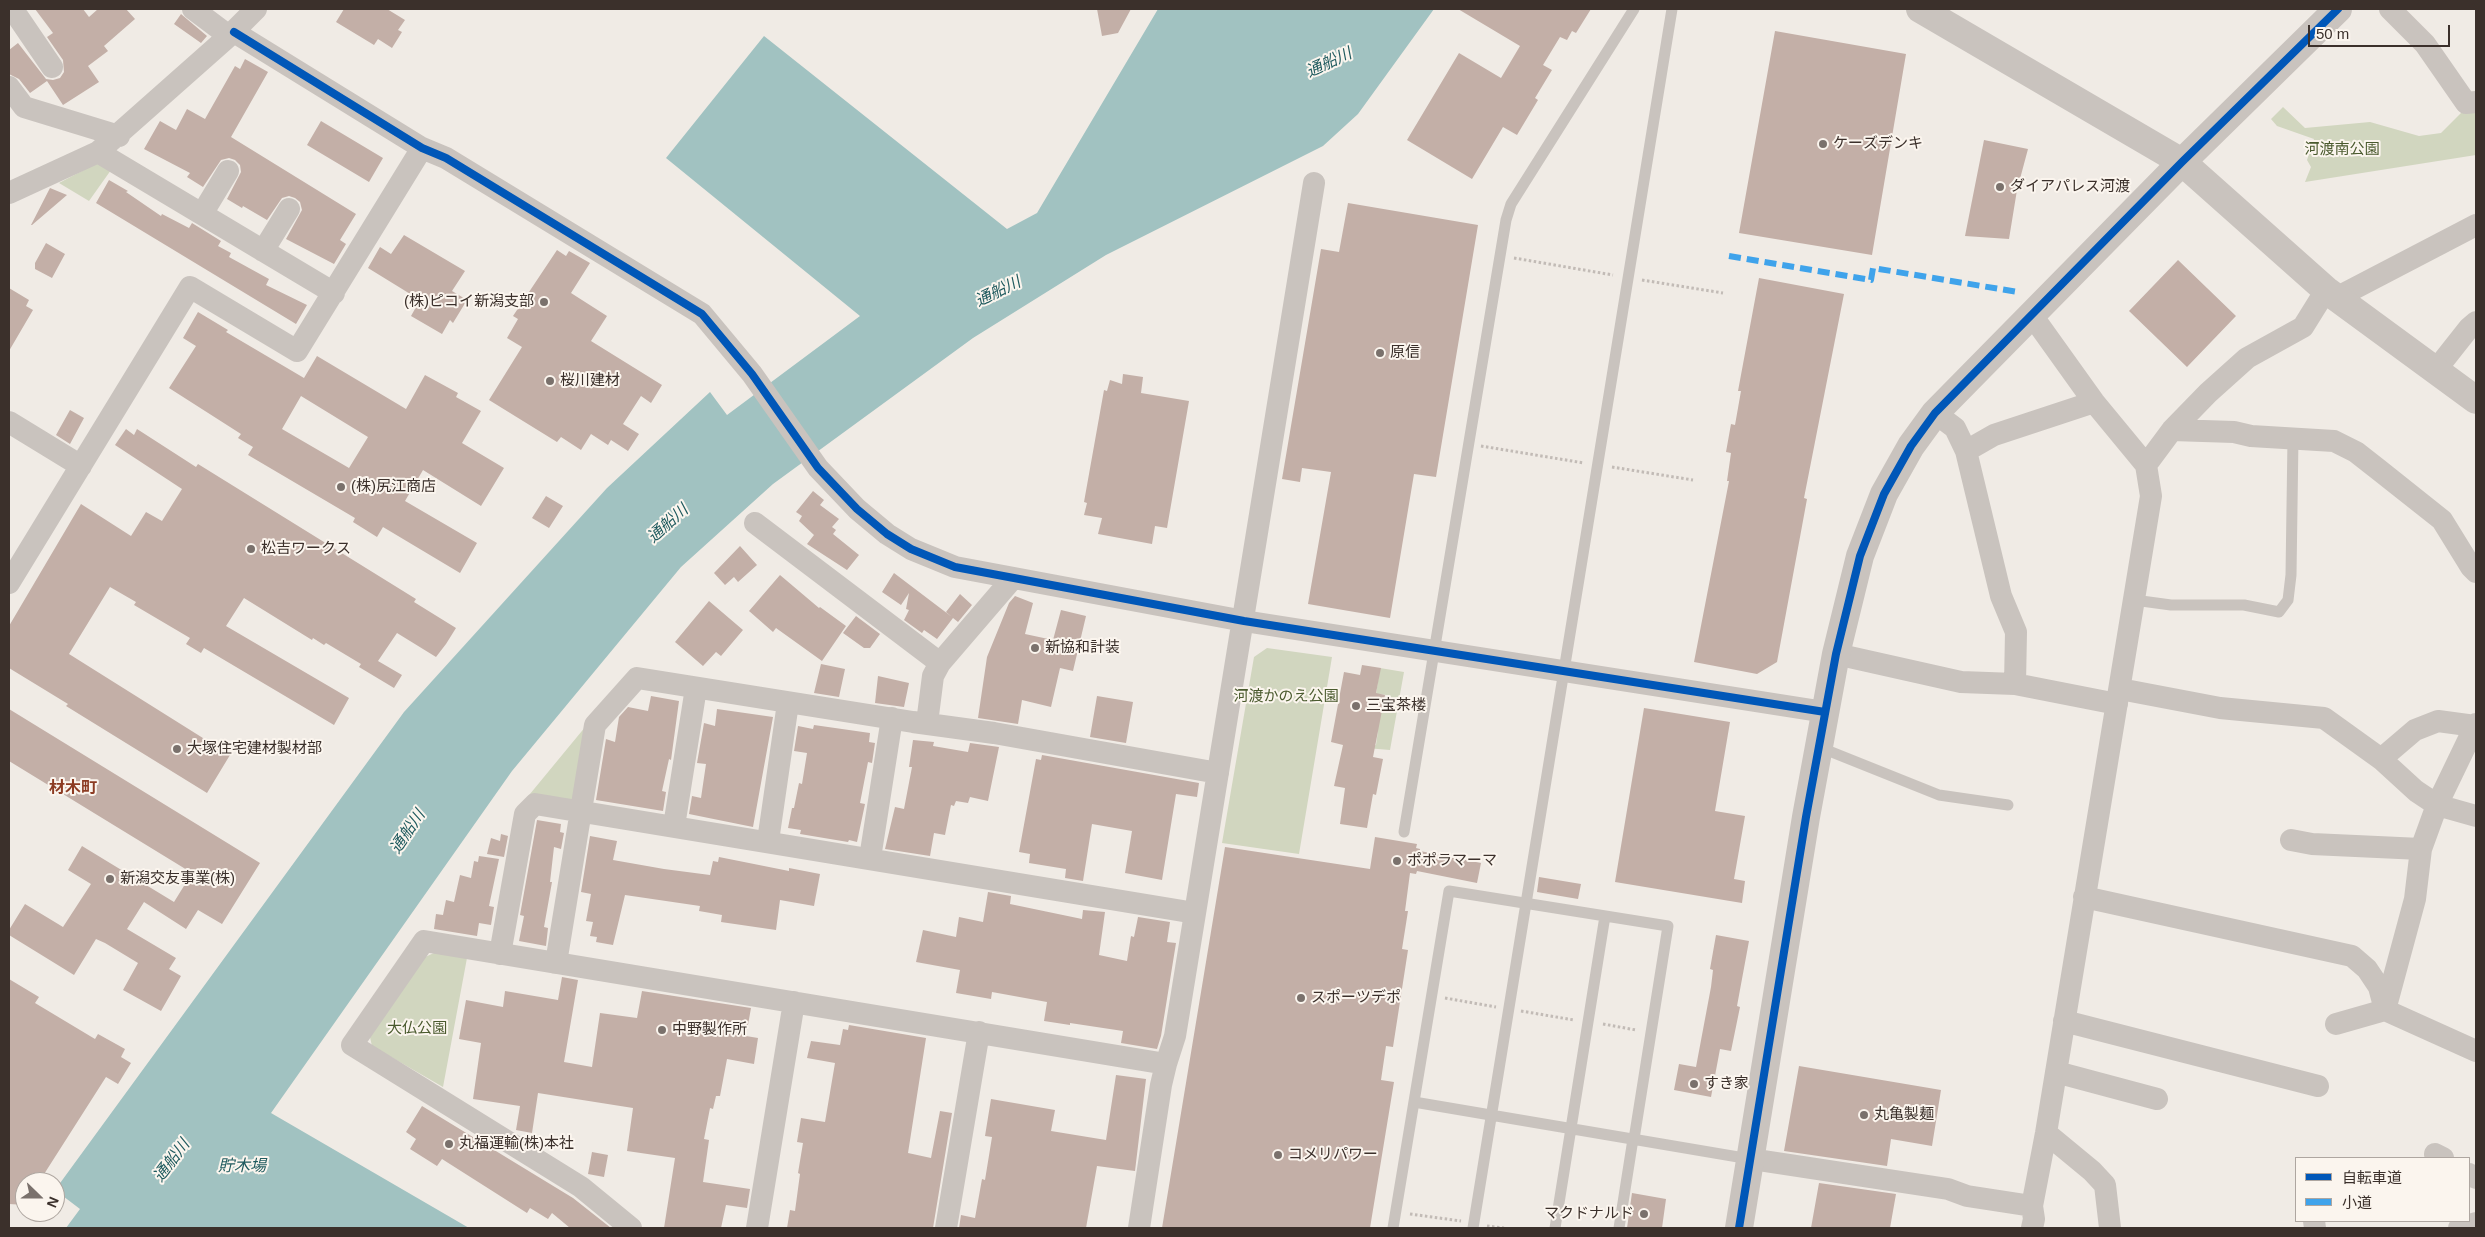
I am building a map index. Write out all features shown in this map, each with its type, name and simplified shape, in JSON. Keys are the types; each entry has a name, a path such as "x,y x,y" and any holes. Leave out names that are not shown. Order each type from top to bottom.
{"street":[{"path":"193,9 231,34 422,148 446,158 702,314 752,374 818,468 858,510 887,534 911,549 955,566 1244,621 1825,712"},
{"path":"9,193 98,152 119,136 256,9"},
{"path":"1920,9 2182,162 2331,294 2476,400"},
{"path":"1739,1228 1836,654 1860,556 1870,524 1884,494 1911,446 1935,412 2182,162 2338,9"},
{"path":"2390,9 2425,44 2466,103 2476,102"},
{"path":"17,17 52,67"},
{"path":"9,87 24,106 119,136"},
{"path":"9,583 190,287 297,351 422,148"},
{"path":"98,152 334,293"},
{"path":"202,214 228,171"},
{"path":"1139,1228 1166,1064 1176,1036 1314,183"},
{"path":"264,251 289,209"},
{"path":"2146,465 2172,430 2208,393 2247,358 2303,327 2331,294 2476,225"},
{"path":"1750,1159 1948,1189 2032,1217 2151,496 2146,465 2094,402 2031,314"},
{"path":"2434,371 2476,322"},
{"path":"1966,451 1994,435 2094,402"},
{"path":"1935,412 1955,428 1966,451 2001,596 2016,632 2015,684"},
{"path":"9,422 81,466"},
{"path":"2172,430 2234,432 2251,436 2334,441 2356,452 2442,520 2476,572"},
{"path":"755,523 940,663"},
{"path":"927,723 933,676 940,663 1013,578"},
{"path":"1836,654 1961,682 2015,684 2324,718 2381,759 2416,791 2437,805 2476,816"},
{"path":"556,963 595,725 637,678 788,703 927,723 1218,773"},
{"path":"674,826 696,688"},
{"path":"768,841 788,703"},
{"path":"870,858 892,718"},
{"path":"2381,759 2415,730 2438,722 2476,725 2437,805 2422,849 2415,899 2385,1010"},
{"path":"500,954 525,814 535,804 1195,913"},
{"path":"2291,840 2312,844 2422,849"},
{"path":"2084,897 2352,956 2366,969 2379,987 2385,1010"},
{"path":"631,1228 581,1187 352,1045 424,940 1166,1064"},
{"path":"757,1228 794,1002"},
{"path":"2336,1024 2385,1010 2476,1050"},
{"path":"2064,1021 2318,1086"},
{"path":"946,1228 978,1032"},
{"path":"2056,1072 2157,1099"},
{"path":"2046,1133 2092,1171 2105,1185 2110,1228"},
{"path":"2459,1228 2476,1223"}],"lane":[{"path":"1404,832 1500,256 1511,204 1634,9"},
{"path":"1473,1226 1672,9"},
{"path":"2134,600 2171,605 2244,605 2280,612 2288,600 2291,575 2293,438"},
{"path":"1819,747 1939,795 2008,805"},
{"path":"1393,1228 1448,891 1668,926 1619,1228"},
{"path":"1555,1228 1605,916"},
{"path":"1414,1102 1750,1159"}],"path":[{"path":"1500,256 1723,292"},
{"path":"1432,996 1652,1032"},
{"path":"1396,1211 1473,1226 1504,1228"}],"green space":[{"name":"河渡南公園","path":"2283,107 2305,128 2370,122 2419,136 2441,133 2464,110 2476,108 2476,155 2305,182 2311,167 2307,160 2314,139 2277,126 2271,119"},
{"path":"99,162 111,170 89,201 59,183"},
{"name":"河渡かのえ公園","path":"1267,648 1332,657 1299,854 1222,843 1254,657"},
{"path":"1380,668 1404,672 1390,750 1366,748 1376,745 1378,731 1374,705 1385,707 1387,695 1376,694"},
{"path":"586,726 574,801 525,800"},
{"name":"大仏公園","path":"436,952 467,958 443,1087 372,1046 369,1033 423,958"}],"water":[{"path":"1158,9 1434,9 1358,114 1323,146 1106,255 973,338 773,484 681,567 512,771 271,1113 469,1228 66,1228 80,1209 65,1198 65,1176 404,712 607,488 710,392 727,415 860,316 666,158 764,36 1007,229 1037,213"}],"building":[{"path":"35,9 83,9 89,17 98,9 126,9 135,19 104,46 108,51 88,66 99,82 63,105 47,81 30,93 19,79 9,74 9,50 18,43 46,79 60,78 64,72 63,60 47,37 53,33"},
{"path":"344,9 387,9 405,20 398,30 402,32 392,48 378,39 374,45 336,22"},
{"path":"1097,9 1131,9 1118,33 1102,36"},
{"path":"1458,9 1591,9 1576,33 1572,31 1567,40 1560,37 1543,65 1552,70 1535,98 1538,100 1517,135 1503,127 1472,179 1407,140 1459,53 1501,78 1520,46"},
{"path":"181,14 207,36 201,43 174,24"},
{"name":"ケーズデンキ","path":"1775,31 1906,54 1872,255 1739,233"},
{"path":"245,59 268,72 231,137 356,214 340,240 346,244 334,264 286,239 302,210 300,202 295,198 289,196 282,198 267,220 227,199 241,172 240,165 235,160 229,158 221,160 203,187 187,177 190,173 144,149 160,121 176,130 187,109 205,119 235,66 240,69"},
{"path":"321,121 383,158 369,182 307,145"},
{"name":"ダイアパレス河渡","path":"1984,140 2028,149 2017,190 2009,239 1965,236"},
{"path":"109,180 128,191 126,192 161,216 162,214 189,228 192,223 221,241 218,246 231,253 229,257 269,279 266,285 307,305 296,324 96,203"},
{"path":"50,188 67,195 31,225"},
{"name":"原信","path":"1348,203 1478,225 1436,477 1414,474 1390,618 1308,604 1331,472 1302,468 1300,482 1282,479 1321,249 1339,252"},
{"path":"404,235 465,271 452,291 467,300 453,323 450,320 442,334 411,316 420,300 368,268 380,247 391,254"},
{"path":"46,243 65,254 52,278 35,269 35,263"},
{"path":"557,250 566,256 569,251 590,263 571,293 607,316 591,341 662,385 651,403 641,396 623,424 639,434 628,451 611,440 608,445 591,434 581,450 561,437 557,442 489,400 522,347 507,338 518,319 513,316"},
{"path":"2178,260 2236,316 2187,367 2129,311"},
{"path":"1759,278 1844,294 1804,498 1807,499 1777,662 1757,674 1694,662 1729,481 1727,481 1731,453 1726,452 1731,424 1735,425 1741,391 1738,391"},
{"path":"9,288 29,300 26,306 33,310 9,351"},
{"path":"198,312 228,330 226,332 304,378 317,356 406,409 425,375 458,393 456,397 481,411 462,443 504,468 481,506 423,470 405,501 477,543 460,573 383,527 377,537 353,522 355,518 248,455 253,447 238,438 241,434 169,388 196,346 183,338","holes":["301,396 368,437 349,468 282,429"]},
{"path":"1123,374 1143,377 1141,393 1189,401 1167,528 1155,526 1152,544 1098,534 1102,518 1084,515 1087,503 1084,502 1104,390 1107,391 1110,380 1122,384"},
{"path":"70,410 84,418 70,444 56,435"},
{"path":"126,429 134,435 137,429 196,467 198,464 416,599 414,602 456,628 446,644 436,657 397,633 378,661 402,675 394,688 359,667 361,664 326,643 324,645 313,638 312,640 244,598 226,626 349,698 334,725 204,648 201,653 186,644 190,638 134,605 136,602 110,587 69,654 230,755 207,793 66,706 68,704 9,668 9,626 81,504 131,536 146,512 162,521 182,489 115,445"},
{"path":"813,491 824,500 820,505 839,519 832,527 836,530 833,534 859,555 847,570 807,544 814,535 799,521 802,516 796,512"},
{"path":"546,496 563,506 549,528 532,518"},
{"path":"740,546 757,565 738,582 734,577 725,585 714,573"},
{"path":"894,573 952,617 946,612 960,594 972,605 958,622 953,618 937,639 924,630 922,633 904,620 909,610 906,609 909,593 901,605 882,592"},
{"path":"780,575 819,608 846,626 822,661 776,628 773,632 749,611"},
{"name":"新協和計装","path":"1015,596 1033,603 1025,634 1053,640 1061,610 1086,616 1073,671 1060,668 1051,707 1022,700 1018,724 978,718 987,657 1009,603"},
{"path":"709,601 743,630 721,656 716,652 703,666 675,642"},
{"path":"856,616 880,634 870,648 864,648 843,633"},
{"path":"821,664 845,669 839,697 814,693"},
{"path":"1362,665 1381,668 1376,693 1385,695 1373,757 1383,759 1376,795 1373,794 1367,828 1340,824 1345,788 1334,786 1343,745 1331,742 1344,672 1360,675"},
{"path":"878,676 909,683 904,707 875,703"},
{"path":"651,696 679,701 671,760 669,759 662,791 666,792 663,811 596,800 606,739 615,742 619,717 628,707 648,711"},
{"path":"1097,696 1133,702 1126,743 1090,737"},
{"path":"1644,708 1730,722 1715,811 1745,816 1734,879 1745,881 1742,903 1615,882"},
{"path":"9,709 260,863 222,924 198,910 186,929 144,902 127,929 176,958 169,969 181,976 161,1011 123,990 138,963 105,943 96,939 74,975 9,935 9,930 25,904 63,927 91,884 68,870 82,846 174,902 192,873 9,761"},
{"path":"717,709 773,717 753,827 689,814 692,796 701,798 706,764 697,763 704,723 715,726"},
{"path":"814,725 870,733 869,742 875,743 872,763 868,762 860,803 865,804 857,842 800,834 801,830 788,828 799,783 802,784 807,753 794,751 798,726 813,729"},
{"path":"913,740 934,742 933,746 968,752 970,743 999,747 988,801 970,797 968,803 956,801 954,806 951,805 945,835 934,833 930,856 885,849 895,807 904,809 912,767 909,767"},
{"path":"1042,755 1199,783 1197,797 1176,794 1162,880 1125,873 1132,831 1092,824 1083,881 1065,878 1066,869 1029,863 1030,854 1019,852 1036,759 1041,760"},
{"path":"537,820 561,824 560,832 564,833 561,849 554,847 550,882 552,882 544,927 548,928 546,946 519,941 524,916 520,915"},
{"path":"501,834 508,836 504,857 487,854 491,838 500,841"},
{"path":"590,836 617,841 613,860 664,869 710,875 713,861 718,862 719,857 789,871 789,868 820,874 814,906 780,900 776,930 721,922 722,915 699,911 700,906 625,895 613,945 596,942 597,937 590,936 593,922 586,921 591,894 581,892"},
{"path":"1375,837 1417,844 1416,848 1420,849 1420,851 1481,863 1477,883 1417,871 1416,874 1410,873 1405,911 1408,911 1402,949 1408,950 1393,1047 1386,1046 1381,1080 1394,1082 1370,1228 1162,1228 1225,847 1370,869"},
{"path":"479,856 499,859 489,906 494,907 491,925 479,923 477,936 434,929 436,914 443,915 446,900 454,902 460,875 471,878 474,861 478,862"},
{"path":"1539,877 1581,884 1578,899 1537,892"},
{"path":"988,892 1011,896 1010,904 1082,919 1083,910 1105,912 1099,955 1127,961 1131,936 1134,937 1138,917 1170,922 1167,942 1176,943 1161,1036 1157,1049 1121,1043 1123,1031 1044,1021 1047,1002 992,992 991,999 956,993 960,970 916,962 923,930 956,937 959,917 983,922"},
{"path":"1716,935 1749,941 1737,1006 1740,1007 1731,1051 1720,1049 1711,1097 1674,1090 1679,1064 1696,1067 1711,987 1713,970 1710,969"},
{"path":"562,977 578,980 564,1062 592,1067 600,1013 637,1018 642,991 751,1008 746,1036 758,1038 754,1064 727,1059 720,1096 716,1096 713,1109 710,1108 704,1139 709,1140 703,1182 750,1189 747,1208 726,1205 721,1228 664,1228 675,1158 627,1151 633,1108 538,1093 532,1133 516,1130 520,1106 473,1099 481,1043 459,1039 466,1000 503,1007 505,991 558,1000"},
{"path":"9,979 39,997 35,1003 95,1039 98,1034 125,1049 121,1057 131,1063 118,1084 106,1077 45,1172 15,1172 15,1204 9,1204"},
{"path":"849,1025 926,1038 908,1153 931,1158 940,1111 952,1113 933,1228 787,1228 790,1210 795,1211 800,1174 798,1173 803,1143 797,1142 801,1118 825,1122 835,1063 807,1058 811,1041 840,1045 843,1029 848,1030"},
{"name":"丸亀製麺","path":"1799,1066 1941,1090 1932,1146 1891,1139 1887,1166 1784,1151"},
{"path":"1116,1075 1146,1079 1135,1171 1097,1166 1086,1228 959,1228 961,1215 975,1218 982,1179 985,1180 992,1137 985,1136 991,1099 1055,1110 1051,1131 1106,1140"},
{"path":"422,1106 573,1198 611,1228 570,1228 552,1213 548,1219 530,1208 527,1213 442,1159 437,1166 410,1149 416,1139 406,1132"},
{"path":"592,1152 608,1155 604,1177 588,1174"},
{"path":"1819,1183 1896,1194 1890,1228 1811,1228"},
{"name":"マクドナルド","path":"1632,1193 1666,1199 1662,1228 1627,1228"}],"marked path":[{"path":"1729,256 1871,280 1873,268 2018,292"}],"cycle path":[{"path":"1739,1228 1806,817 1836,654 1860,556 1884,494 1911,446 1935,413 2182,162 2338,9"},
{"path":"234,32 422,148 446,158 702,314 752,374 818,468 857,509 887,534 911,549 955,567 1244,621 1825,712"}],"place":[{"name":"ケーズデンキ","path":"1823,144"},
{"name":"ダイアパレス河渡","path":"2000,187"},
{"name":"(株)ピコイ新潟支部","path":"544,302"},
{"name":"原信","path":"1380,353"},
{"name":"桜川建材","path":"550,381"},
{"name":"(株)尻江商店","path":"341,487"},
{"name":"松吉ワークス","path":"251,549"},
{"name":"新協和計装","path":"1035,648"},
{"name":"三宝茶楼","path":"1356,706"},
{"name":"大塚住宅建材製材部","path":"177,749"},
{"name":"ポポラマーマ","path":"1397,861"},
{"name":"新潟交友事業(株)","path":"110,879"},
{"name":"スポーツデポ","path":"1301,998"},
{"name":"中野製作所","path":"662,1030"},
{"name":"すき家","path":"1694,1084"},
{"name":"丸亀製麺","path":"1864,1115"},
{"name":"丸福運輸(株)本社","path":"449,1144"},
{"name":"コメリパワー","path":"1278,1155"},
{"name":"マクドナルド","path":"1644,1214"}],"district":[{"name":"材木町","path":"73,789"}],"water label":[{"name":"通船川","path":"1329,63"},
{"name":"通船川","path":"998,292"},
{"name":"通船川","path":"668,524"},
{"name":"通船川","path":"408,832"},
{"name":"通船川","path":"172,1161"},
{"name":"貯木場","path":"242,1167"}]}
